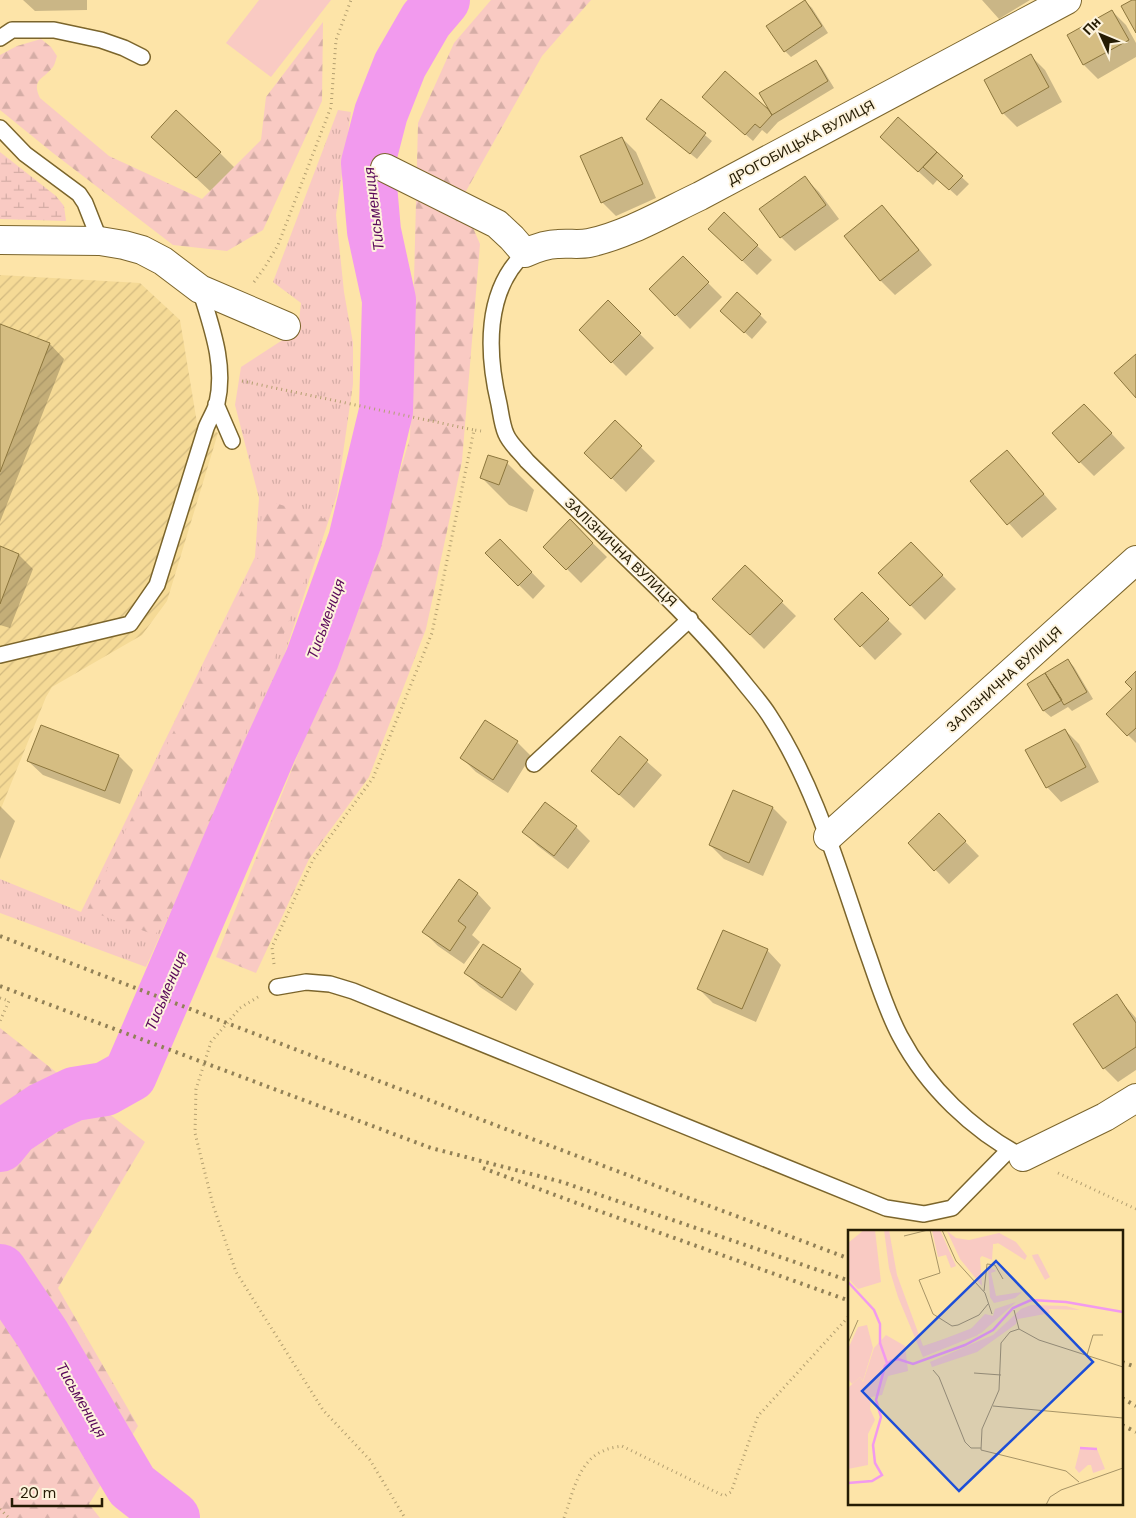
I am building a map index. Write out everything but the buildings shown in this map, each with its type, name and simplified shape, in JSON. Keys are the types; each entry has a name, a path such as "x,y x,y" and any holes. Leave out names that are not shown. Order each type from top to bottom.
{"street":[{"name":"ДРОГОБИЦЬКА ВУЛИЦЯ","path":"525,253 548,245 588,244 606,239 645,222 708,192 1062,1"},
{"path":"386,168 497,224 525,253"},
{"path":"0,240 100,241 142,250 163,261 200,289 286,326"},
{"name":"ЗАЛІЗНИЧНА ВУЛИЦЯ","path":"828,837 1136,560"},
{"path":"1016,1154 1105,1117 1136,1098"}],"lane":[{"path":"0,38 12,30 54,30 101,40 142,57"},
{"path":"0,128 26,154 79,194 85,203 100,241"},
{"name":"ЗАЛІЗНИЧНА ВУЛИЦЯ","path":"525,253 504,278 497,297 492,326 494,385 506,435 527,461 690,619 719,651 769,714 801,771 828,837 882,994 900,1036 919,1066 941,1094 975,1126 1016,1154"},
{"path":"0,655 130,624 157,585 206,428 216,404 220,376 215,338 200,289"},
{"path":"216,404 232,441"},
{"path":"534,764 690,619"},
{"path":"277,987 306,982 330,984 353,991 886,1208 924,1214 952,1208 1016,1154"}],"path":[{"path":"236,304 265,267 278,245 331,107 336,40 351,0"},
{"path":"220,376 474,430 506,435"},
{"path":"405,1518 370,1460 324,1410 236,1272 213,1205 195,1133 196,1089 211,1042 240,1008 277,987 272,947 314,860 373,778 432,633 474,430"},
{"path":"0,998 9,1001 0,1021"},
{"path":"1016,1154 1136,1209"},
{"path":"564,1518 579,1476 588,1462 601,1451 622,1446 724,1496 731,1492 758,1416 848,1316"},
{"path":"0,1509 9,1518"}],"shaded area":[{"path":"0,275 140,283 180,320 197,423 218,433 167,601 142,635 52,687 46,697 0,811"}],"green space":[{"path":"259,0 331,0 271,77 226,43"},
{"path":"491,0 591,0 542,56 461,200 480,244 462,461 426,629 369,777 309,859 256,973 216,957 326,685 371,567 410,438 418,123 454,43"},
{"path":"323,22 322,101 263,230 227,251 173,245 0,110 0,55 17,46 41,39 51,47 57,56 53,67 39,80 37,87 40,98 109,156 202,199 261,140 266,97"},
{"path":"338,110 351,112 336,215 344,292 353,343 353,384 337,495 283,659 146,967 0,913 0,879 81,912 255,557 259,498 235,405 241,367 298,330 301,303 273,282"},
{"path":"0,152 56,196 64,206 66,221 0,219"},
{"path":"263,499 328,520 184,891 155,935 87,910 258,557"},
{"path":"0,1028 145,1142 58,1288 138,1426 89,1504 100,1518 0,1518"}],"waterway":[{"name":"Тисьмениця","path":"0,1145 13,1129 43,1109 74,1094 105,1089 130,1075 269,752 312,659 355,540 386,411 389,300 374,231 368,163 381,113 400,65 426,20 443,0"},
{"name":"Тисьмениця","path":"0,1271 43,1335 132,1486 173,1518"}],"railway":[{"path":"0,936 848,1258"},
{"path":"0,986 431,1148 562,1182 848,1280"},
{"path":"483,1168 848,1300"},
{"path":"1124,1363 1136,1367"},
{"path":"1124,1399 1136,1406"},
{"path":"1124,1426 1136,1432"}]}
